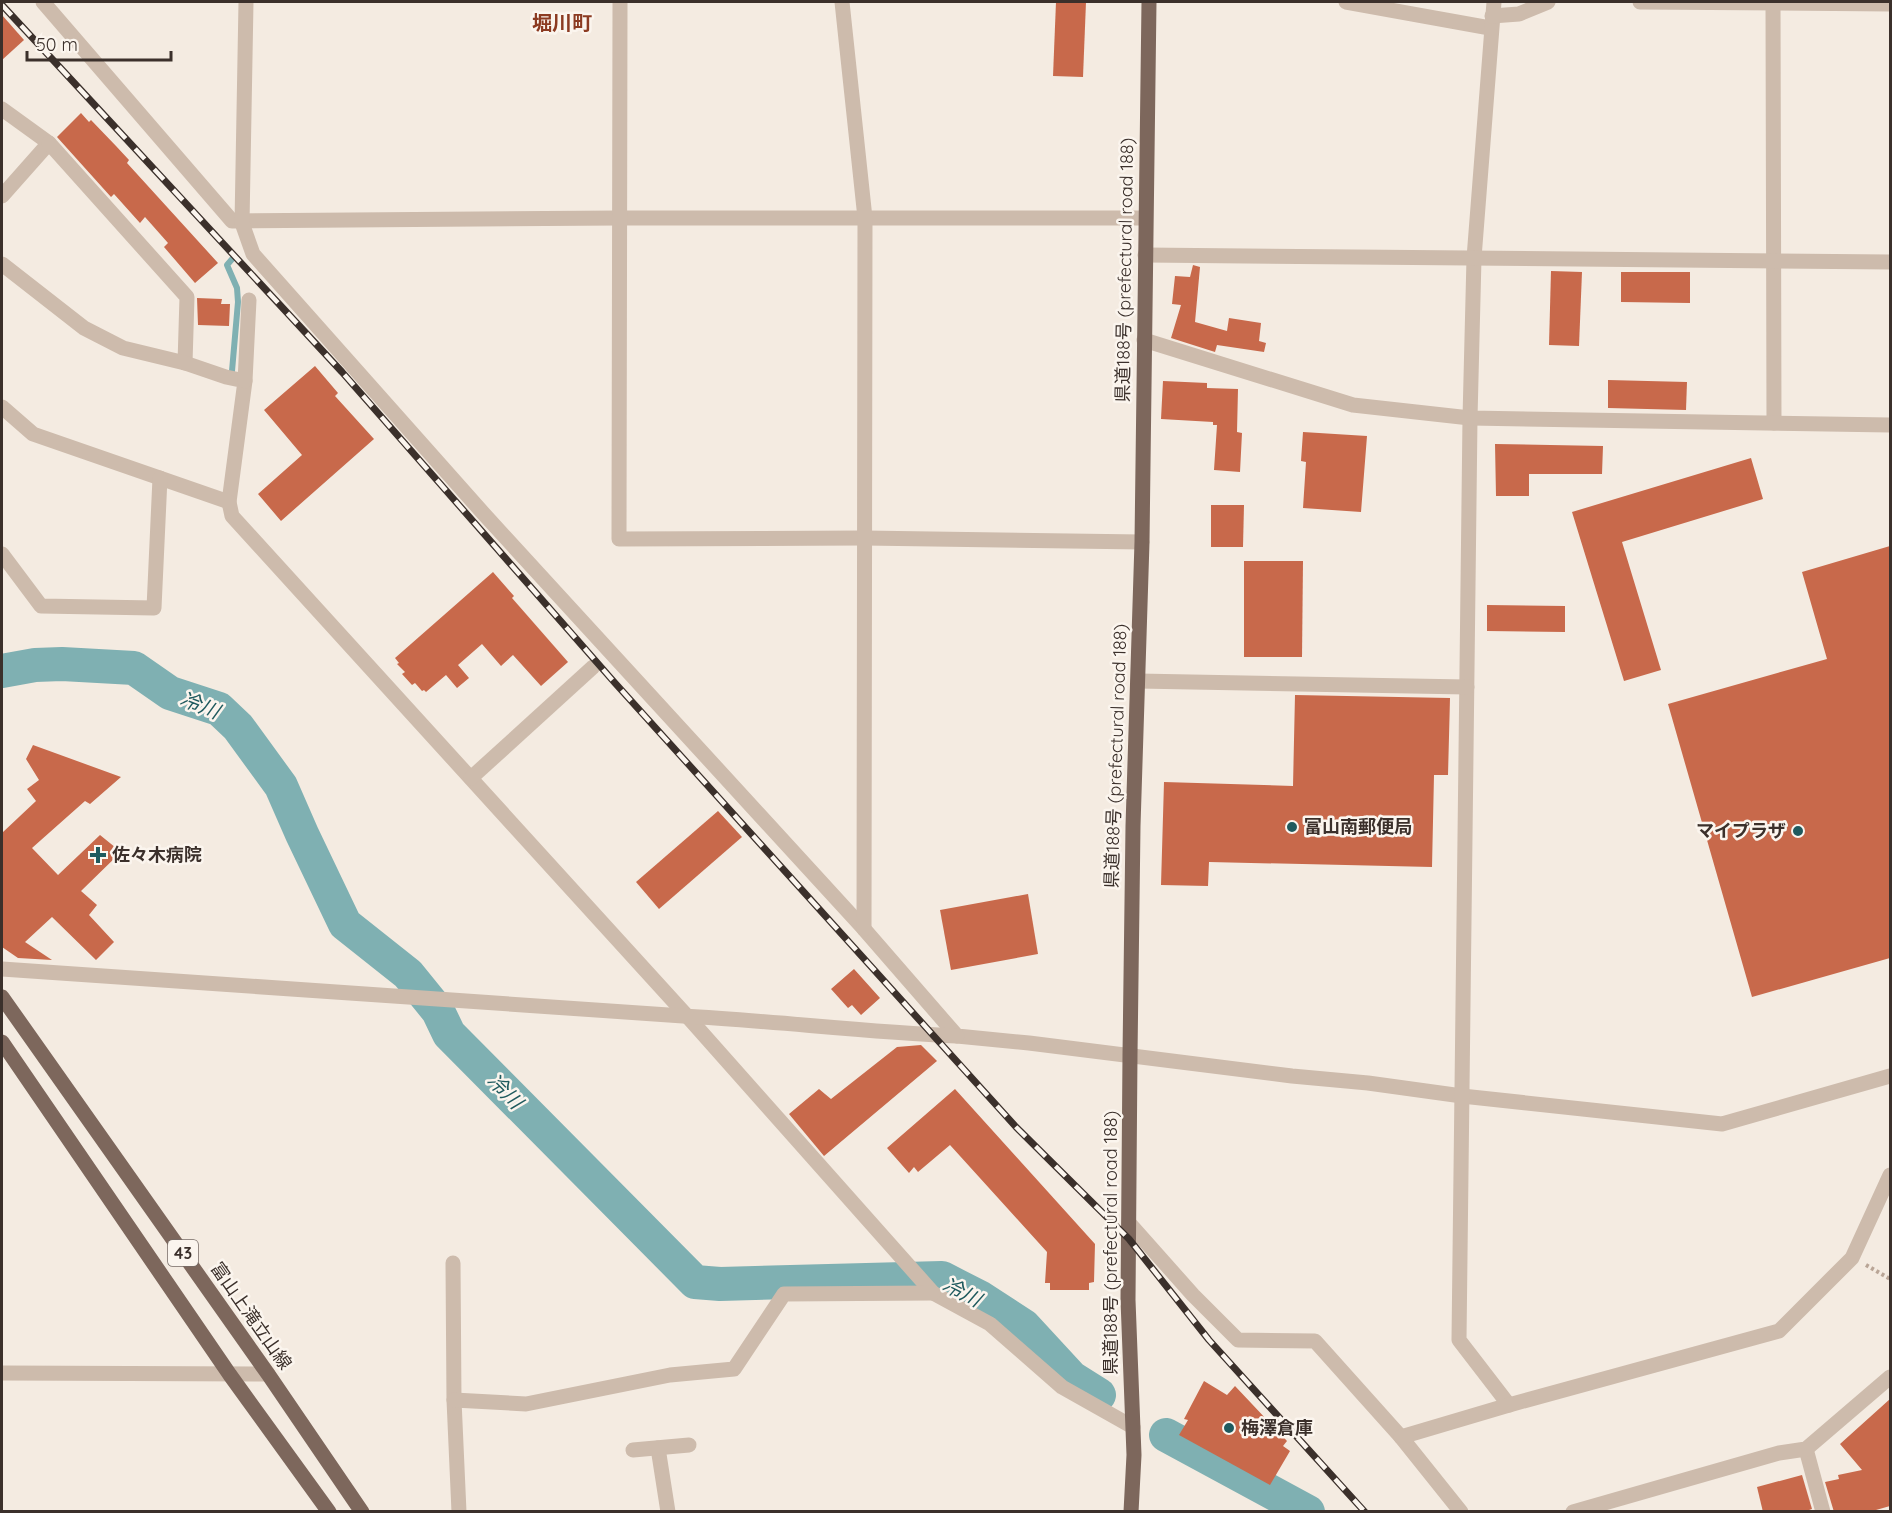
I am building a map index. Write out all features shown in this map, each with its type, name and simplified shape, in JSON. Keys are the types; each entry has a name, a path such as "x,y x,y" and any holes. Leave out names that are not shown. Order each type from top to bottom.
{"main road":[{"name":"県道188号 (prefectural road 188)","path":"1131,1512 1134,1455 1128,1300 1130,1055 1133,826 1142,542 1149,2"},
{"name":"富山上滝立山線","path":"2,997 268,1374 362,1512"},
{"name":"43","path":"2,1042 230,1374 329,1512"}],"street":[{"path":"43,2 232,221 242,223 619,218 1145,218"},
{"path":"246,2 242,223 253,254 483,513 864,929 957,1036"},
{"path":"620,2 619,538 864,538 1142,542"},
{"path":"842,2 865,218 864,929"},
{"path":"1346,2 1492,15 1519,14 1548,2"},
{"path":"1640,2 1890,4"},
{"path":"1773,2 1774,423"},
{"path":"1492,15 1474,258 1470,418 1459,1340 1509,1405"},
{"path":"2,109 49,142 187,297 185,363"},
{"path":"2,196 49,142"},
{"path":"1145,255 1890,262"},
{"path":"2,264 84,327 123,348 245,381"},
{"path":"249,300 245,381 229,502 232,516 687,1016 933,1293 990,1324 1062,1387 1133,1427"},
{"path":"1144,340 1353,405 1470,418 1890,425"},
{"path":"2,407 33,434 229,502"},
{"path":"2,554 41,606 154,608 160,478"},
{"path":"471,777 593,667"},
{"path":"1138,681 1467,687"},
{"path":"2,969 288,991 687,1016 957,1036 1368,1083 1462,1096 1722,1124 1890,1076"},
{"path":"1401,1437 1779,1331 1852,1258 1890,1175"},
{"path":"1129,1223 1193,1295 1238,1340 1315,1341 1401,1437 1461,1512"},
{"path":"453,1263 454,1400 459,1512"},
{"path":"454,1400 526,1404 670,1375 734,1369 784,1294 933,1293"},
{"path":"2,1373 268,1374"},
{"path":"1573,1512 1779,1453 1806,1449 1890,1377"},
{"path":"633,1450 689,1445"},
{"path":"658,1448 668,1512"},
{"path":"1806,1449 1823,1512"}],"path":[{"path":"1852,1258 1890,1279"}],"building":[{"path":"1056,2 1086,2 1083,77 1053,76"},
{"path":"2,15 24,40 2,60"},
{"path":"81,113 89,122 91,120 129,160 127,163 218,263 195,283 164,247 168,243 145,217 140,223 114,194 111,197 57,137"},
{"path":"1193,265 1200,267 1195,322 1227,331 1229,318 1261,323 1259,341 1266,343 1264,352 1217,345 1215,352 1171,338 1181,305 1172,304 1175,276 1190,277"},
{"path":"1551,271 1582,272 1579,346 1549,345"},
{"path":"1621,272 1690,272 1690,303 1621,302"},
{"path":"197,298 222,299 221,304 230,304 229,326 198,325"},
{"path":"315,366 338,393 335,396 374,439 281,521 258,494 302,455 264,410"},
{"path":"1608,380 1687,382 1686,410 1608,408"},
{"path":"1163,381 1207,383 1207,388 1238,389 1237,432 1242,433 1240,472 1214,470 1217,425 1213,425 1213,422 1161,419"},
{"path":"1303,432 1367,436 1361,512 1303,508 1306,462 1301,461"},
{"path":"1495,444 1603,446 1602,474 1529,474 1529,496 1496,496"},
{"path":"1751,458 1763,499 1622,542 1661,670 1624,681 1572,512"},
{"path":"1211,505 1244,505 1243,547 1211,547"},
{"name":"マイプラザ","path":"1890,546 1890,958 1752,997 1668,704 1827,659 1802,572"},
{"path":"1244,561 1303,561 1302,657 1244,657"},
{"path":"493,572 514,596 512,598 568,662 541,686 513,655 501,666 482,644 458,665 469,678 457,688 446,675 426,692 415,683 412,685 402,674 405,672 397,664 399,663 395,658"},
{"path":"1487,605 1565,606 1565,632 1487,631"},
{"path":"1295,695 1450,698 1448,775 1434,775 1432,867 1209,862 1208,886 1161,885 1164,782 1293,786"},
{"name":"佐々木病院","path":"33,745 121,777 90,804 85,801 32,848 58,875 100,835 121,852 81,891 97,905 89,915 114,942 96,960 52,917 25,942 52,960 18,958 2,947 2,833 36,801 27,789 39,780 26,759"},
{"path":"718,811 742,837 659,909 636,882"},
{"path":"1028,894 1038,954 951,970 940,910"},
{"path":"854,969 880,998 861,1015 852,1005 848,1008 831,989"},
{"path":"921,1045 937,1061 824,1156 789,1114 819,1089 831,1099 897,1047"},
{"path":"955,1089 1095,1244 1094,1282 1089,1283 1089,1290 1050,1290 1050,1283 1045,1283 1047,1252 950,1145 918,1172 914,1167 909,1173 887,1148"},
{"name":"梅澤倉庫","path":"1204,1381 1227,1395 1235,1386 1287,1441 1283,1446 1290,1451 1270,1485 1179,1435 1188,1420 1184,1419"},
{"path":"1890,1399 1890,1506 1869,1512 1834,1512 1825,1482 1839,1479 1838,1475 1862,1470 1840,1444"},
{"path":"1802,1475 1812,1509 1803,1512 1763,1512 1757,1487"}],"waterway":[{"path":"232,371 238,302 237,288 227,265 233,258"},
{"name":"冷川","path":"2,671 35,665 62,664 134,668 170,693 219,709 238,727 281,786 345,924 408,974 438,1011 449,1034 695,1282 720,1284 942,1278 981,1298 1024,1326 1072,1378 1099,1395"},
{"name":"冷川","path":"1166,1435 1308,1512"}],"railway":[{"path":"2,5 342,372 615,683 1016,1127 1129,1239 1209,1340 1365,1512"}],"place":[{"name":"富山南郵便局","path":"1292,827"},
{"name":"マイプラザ","path":"1798,831"},
{"name":"佐々木病院","path":"98,855"},
{"name":"梅澤倉庫","path":"1229,1428"}],"district":[{"name":"堀川町","path":"562,23"}]}
